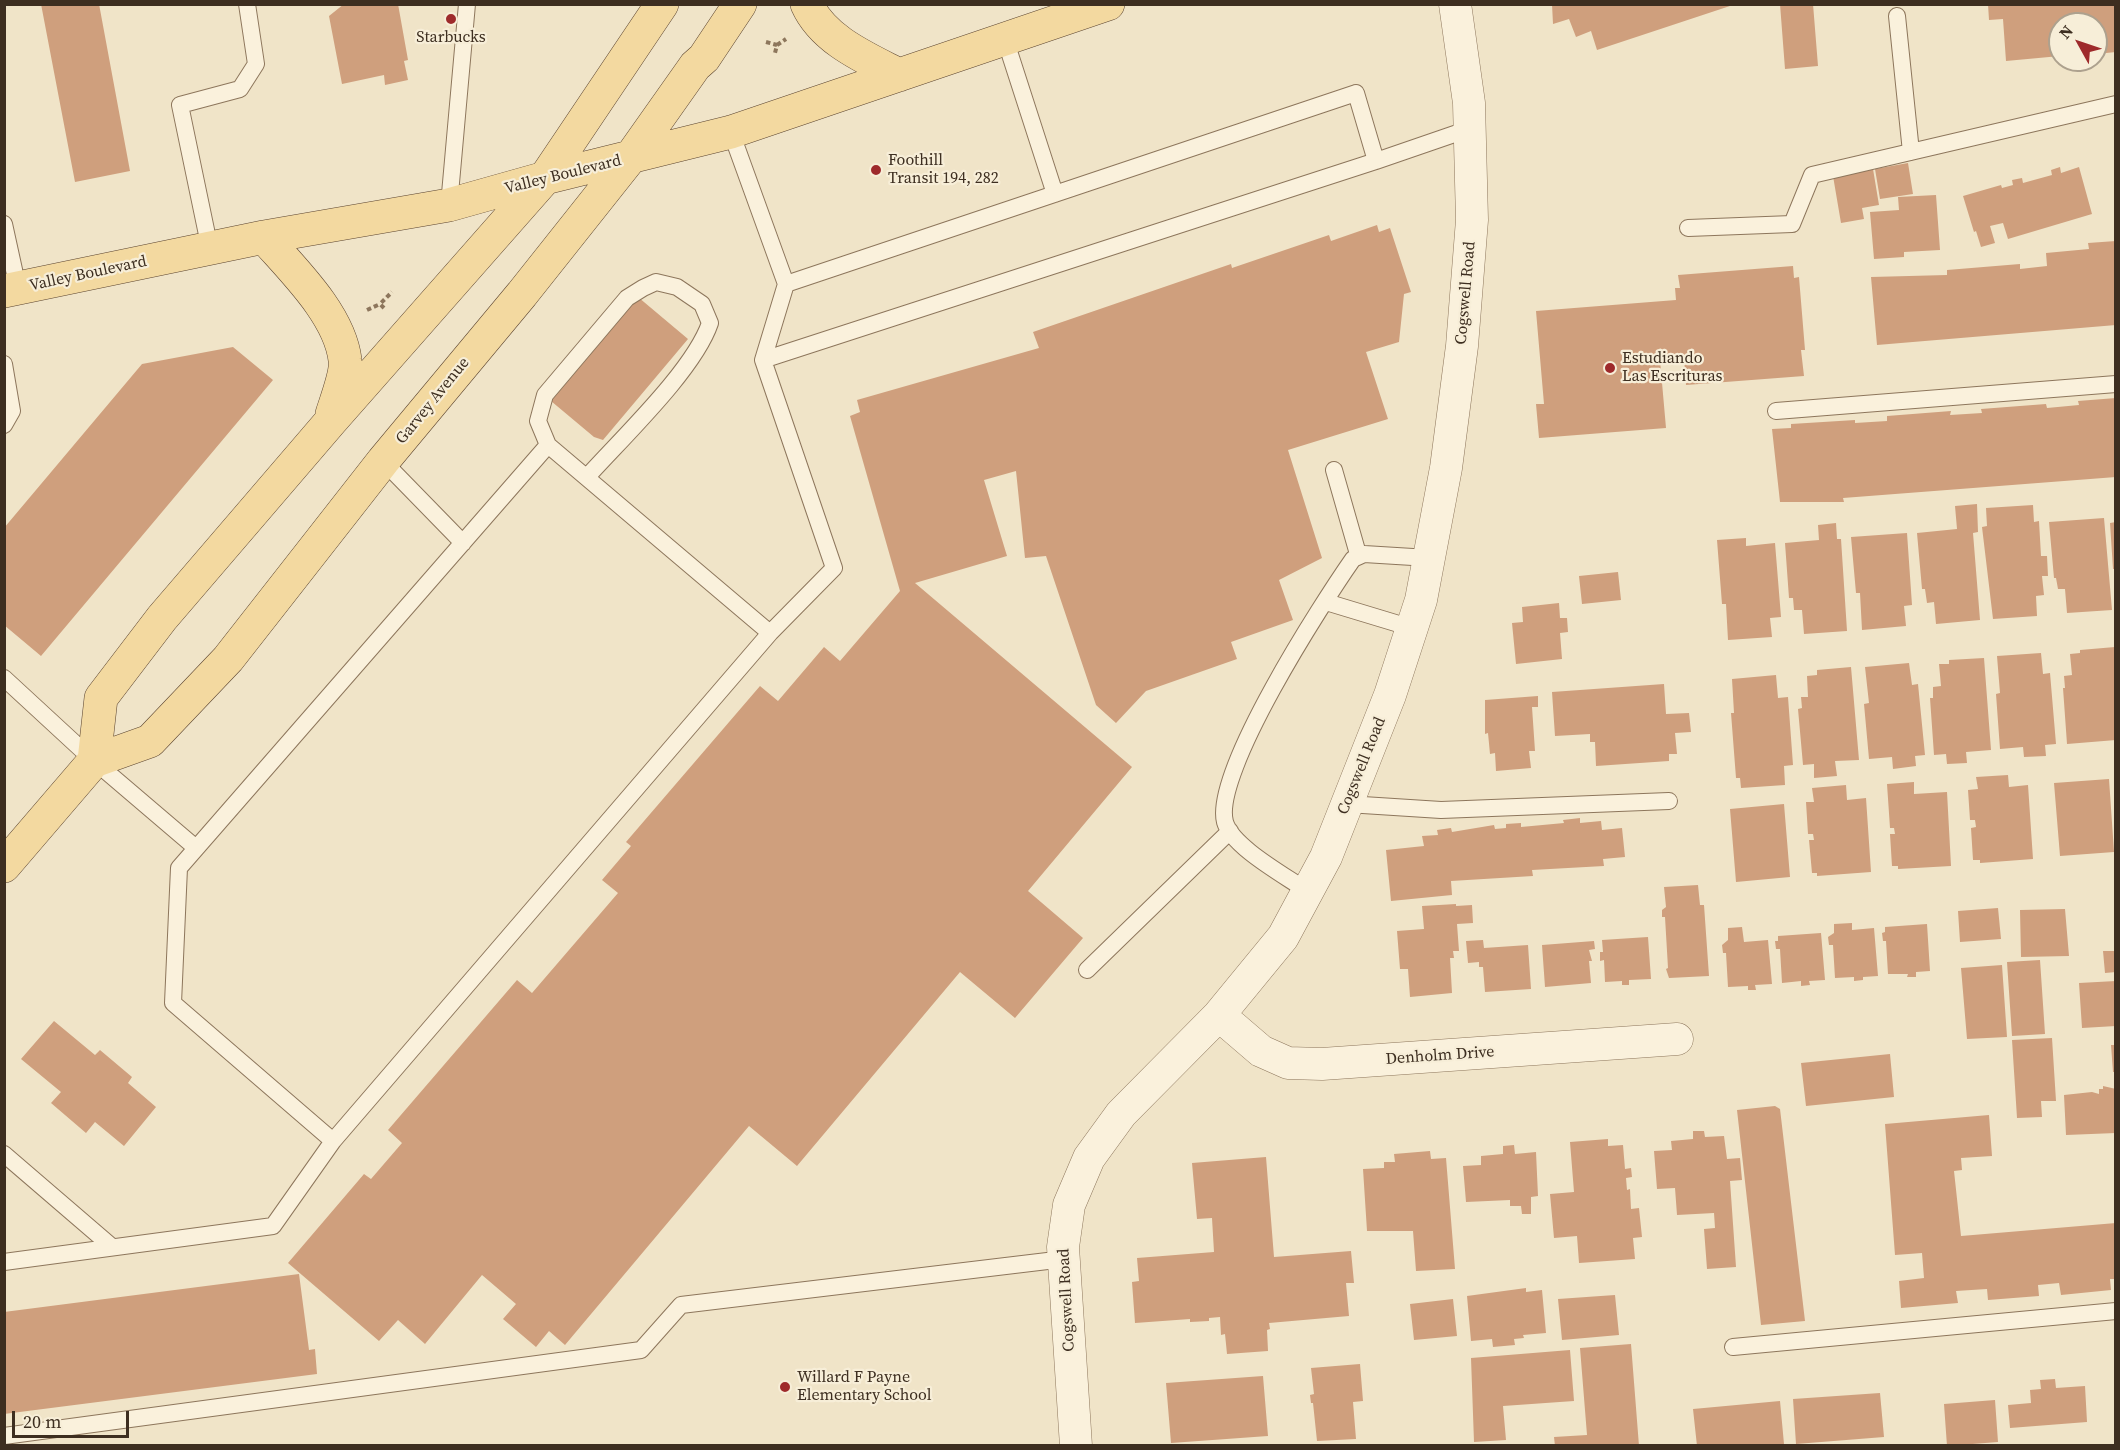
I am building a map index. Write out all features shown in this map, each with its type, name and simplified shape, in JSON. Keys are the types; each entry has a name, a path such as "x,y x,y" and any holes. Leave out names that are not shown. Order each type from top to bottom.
{"main road":[{"path":"94,761 101,698 162,618 331,421 545,178 662,4"},
{"name":"Garvey Avenue","path":"4,866 94,761 150,741 228,659 383,461 522,294 630,158 695,66 704,58 740,4"},
{"path":"807,4 813,18 849,49 899,75"},
{"name":"Valley Boulevard","path":"11,290 264,237 449,205 545,178 731,132 1108,4"},
{"path":"264,237 309,288 334,326 346,361 331,421"}],"street":[{"name":"Cogswell Road","path":"1076,1446 1064,1259 1069,1205 1089,1158 1121,1114 1219,1015 1283,937 1326,857 1390,696 1412,628 1429,558 1446,468 1462,346 1472,220 1469,103 1455,4"},
{"name":"Denholm Drive","path":"1219,1015 1262,1051 1288,1063 1322,1064 1677,1039"}],"lane":[{"path":"210,249 180,105 240,88 256,64 247,4"},
{"path":"449,205 467,4"},
{"path":"1898,16 1911,152"},
{"path":"1005,39 1055,194"},
{"path":"786,284 1356,93 1376,161"},
{"path":"1688,228 1792,225 1812,175 2115,104"},
{"path":"763,360 1469,129"},
{"path":"4,1262 273,1226 333,1141 770,633 834,568 763,360 786,284 731,132"},
{"path":"4,224 11,290"},
{"path":"587,477 667,388 704,340 710,323 702,304 677,287 656,282 627,297 545,395 538,421 549,445 770,633"},
{"path":"4,364 12,411 4,425"},
{"path":"1776,411 2115,384"},
{"path":"333,1141 173,1003 179,868 549,445"},
{"path":"383,461 463,543"},
{"path":"1307,891 1234,839 1225,822 1225,801 1249,733 1281,673 1358,554 1334,470"},
{"path":"1358,554 1429,558"},
{"path":"1326,602 1412,628"},
{"path":"4,678 94,761 196,848"},
{"path":"1347,804 1441,810 1669,801"},
{"path":"1087,970 1230,831"},
{"path":"4,1154 111,1246"},
{"path":"4,1436 641,1350 681,1305 1064,1259"},
{"path":"1733,1347 2115,1311"}],"path":[{"path":"766,42 777,45 775,53"}],"building":[{"path":"41,4 99,4 130,171 75,182"},
{"path":"344,4 398,4 408,60 404,61 408,80 385,85 384,75 342,84 329,16"},
{"path":"1552,4 1733,5 1597,50 1591,31 1576,37 1569,19 1553,24"},
{"path":"1780,4 1813,4 1818,66 1785,69"},
{"path":"1988,4 2116,4 2116,52 2108,53 2108,12 2048,12 2048,57 2006,61 2003,19 1989,20"},
{"path":"1908,163 1913,194 1880,199 1875,169"},
{"path":"2060,167 2061,173 2079,167 2092,214 2008,239 2003,223 1990,226 1995,243 1981,247 1963,196 2001,185 2002,188 2013,185 2012,180 2022,178 2023,183 2052,175 2051,170"},
{"path":"1873,169 1879,205 1862,208 1864,219 1841,223 1833,176"},
{"path":"1936,195 1940,250 1904,252 1904,257 1874,259 1870,212 1899,210 1898,197"},
{"path":"1377,225 1379,232 1390,228 1411,292 1404,294 1399,342 1366,352 1388,419 1288,450 1322,558 1279,580 1293,620 1231,642 1237,659 1146,691 1116,723 1096,705 1046,556 1025,558 1016,471 984,480 1007,556 915,583 1132,767 1028,891 1083,938 1015,1018 960,972 797,1166 749,1126 565,1345 549,1331 536,1347 503,1319 516,1304 482,1275 425,1344 398,1320 379,1341 288,1263 364,1174 371,1179 402,1143 388,1130 517,980 532,993 618,893 602,880 631,846 626,842 760,686 778,701 824,647 840,661 900,591 850,416 860,412 857,400 1039,348 1033,332 1231,264 1232,268 1329,235 1331,241"},
{"path":"2116,241 2116,325 1877,345 1871,277 1947,275 1947,270 2020,264 2020,269 2047,266 2046,253 2089,249 2088,243"},
{"path":"1793,266 1794,278 1799,277 1805,350 1801,350 1804,376 1686,385 1684,359 1660,360 1666,428 1539,438 1536,404 1544,404 1536,311 1676,300 1675,288 1680,288 1678,275"},
{"path":"638,297 688,339 603,440 594,437 551,401"},
{"path":"233,347 273,380 41,656 4,625 4,528 142,364"},
{"path":"2116,398 2116,477 1843,498 1844,502 1780,502 1772,429 1791,428 1791,424 1855,420 1855,423 1887,421 1887,416 1951,411 1950,415 1982,413 1981,409 2046,404 2047,408 2079,405 2078,401"},
{"path":"1977,504 1978,532 1973,533 1980,620 1936,624 1934,602 1927,603 1925,589 1922,589 1917,533 1957,529 1955,506"},
{"path":"2033,505 2034,522 2039,521 2041,556 2047,556 2048,576 2042,576 2044,595 2036,596 2037,616 1993,619 1982,527 1987,526 1986,508"},
{"path":"2104,518 2112,610 2067,613 2065,589 2058,589 2056,578 2054,578 2049,522"},
{"path":"2116,522 2116,569 2113,569 2110,523"},
{"path":"1836,523 1837,539 1841,539 1847,631 1804,634 1802,610 1794,610 1793,598 1789,598 1785,543 1819,540 1818,525"},
{"path":"1907,533 1912,605 1904,606 1906,626 1862,630 1860,593 1856,593 1851,537"},
{"path":"1746,538 1746,546 1775,543 1781,617 1770,618 1772,637 1728,640 1726,604 1722,604 1717,540"},
{"path":"1618,572 1621,600 1582,604 1579,576"},
{"path":"1559,603 1560,618 1567,618 1568,632 1560,633 1562,659 1516,664 1512,623 1523,622 1522,607"},
{"path":"2115,647 2116,740 2067,744 2063,688 2065,688 2064,676 2072,675 2070,654 2080,653 2080,650"},
{"path":"2041,653 2043,674 2050,673 2056,744 2045,745 2046,756 2024,757 2023,747 2000,749 1996,694 2000,693 1997,656"},
{"path":"1984,658 1991,750 1966,752 1967,763 1947,764 1946,754 1934,755 1930,698 1933,698 1933,687 1941,686 1939,664 1949,664 1949,660"},
{"path":"1909,663 1912,685 1918,684 1925,755 1915,756 1916,766 1893,769 1892,757 1869,759 1864,704 1869,703 1865,667"},
{"path":"1851,667 1859,760 1835,761 1837,776 1814,778 1814,764 1803,765 1798,709 1802,708 1801,697 1808,697 1807,676 1817,675 1817,670"},
{"path":"1776,675 1778,698 1788,697 1793,765 1784,766 1785,785 1741,788 1740,778 1736,778 1731,713 1734,713 1732,679"},
{"path":"1664,684 1666,714 1689,713 1691,732 1675,733 1677,754 1669,754 1669,761 1596,766 1595,742 1590,742 1590,734 1555,736 1552,692"},
{"path":"1538,696 1538,707 1532,707 1535,751 1529,751 1531,768 1496,771 1495,753 1490,754 1488,733 1485,734 1485,700"},
{"path":"2008,775 2009,787 2028,785 2033,859 1980,863 1980,860 1973,860 1971,828 1976,827 1975,820 1970,820 1968,790 1978,789 1976,777"},
{"path":"2109,779 2114,852 2060,856 2054,783"},
{"path":"1914,782 1914,794 1947,792 1951,866 1898,869 1898,866 1892,866 1890,834 1895,834 1894,828 1890,828 1887,784"},
{"path":"1846,785 1847,800 1866,798 1871,872 1817,876 1817,873 1812,873 1809,840 1814,840 1813,834 1808,834 1806,802 1814,802 1812,788"},
{"path":"1784,804 1790,877 1736,882 1730,809"},
{"path":"1580,818 1580,823 1601,821 1602,830 1622,828 1625,857 1603,859 1604,866 1532,870 1533,876 1451,881 1452,895 1391,901 1386,850 1424,846 1422,836 1438,835 1437,830 1451,828 1452,832 1494,825 1495,829 1506,828 1506,824 1521,823 1521,827 1564,823 1563,820"},
{"path":"1698,885 1700,905 1704,905 1709,976 1669,978 1666,969 1668,968 1665,917 1662,917 1662,910 1666,907 1664,887"},
{"path":"1456,904 1456,906 1472,905 1473,923 1457,924 1459,951 1453,951 1454,958 1450,958 1452,993 1410,997 1408,969 1400,969 1397,931 1424,929 1422,906"},
{"path":"1998,908 2001,939 1960,942 1958,911"},
{"path":"2065,909 2069,956 2021,957 2020,910"},
{"path":"1852,923 1852,930 1874,928 1878,976 1863,977 1863,980 1854,981 1854,977 1835,978 1833,945 1829,945 1828,937 1834,933 1834,924"},
{"path":"1927,924 1930,971 1916,972 1916,977 1907,977 1908,974 1888,974 1886,941 1883,941 1882,933 1885,932 1885,927"},
{"path":"1742,927 1744,942 1768,940 1772,984 1755,985 1756,990 1748,990 1748,986 1728,987 1726,953 1723,953 1722,945 1728,940 1728,928"},
{"path":"1821,933 1825,980 1809,981 1810,985 1801,986 1801,981 1782,983 1780,949 1776,949 1775,941 1778,941 1778,936"},
{"path":"1648,937 1651,979 1629,980 1629,985 1622,985 1622,981 1605,982 1604,960 1600,961 1600,952 1603,952 1602,940"},
{"path":"1483,940 1484,948 1528,945 1531,989 1485,992 1483,967 1479,967 1479,962 1468,963 1466,941"},
{"path":"1594,941 1595,949 1589,950 1592,961 1589,961 1591,983 1545,987 1542,945"},
{"path":"2103,951 2116,951 2116,972 2105,973"},
{"path":"2040,960 2045,1034 2012,1036 2007,962"},
{"path":"2002,965 2007,1037 1967,1039 1961,968"},
{"path":"2116,981 2116,1026 2082,1028 2079,983"},
{"path":"54,1021 95,1055 100,1050 132,1077 128,1083 156,1107 124,1146 95,1122 86,1133 51,1103 61,1092 21,1059"},
{"path":"2052,1038 2056,1101 2041,1101 2042,1117 2017,1118 2012,1040"},
{"path":"2111,1045 2116,1045 2116,1072 2113,1072"},
{"path":"1890,1054 1894,1097 1806,1106 1801,1063"},
{"path":"2103,1086 2116,1089 2116,1133 2066,1135 2064,1095 2092,1092 2099,1094 2099,1089 2103,1089"},
{"path":"1775,1106 1780,1109 1805,1321 1761,1325 1737,1110"},
{"path":"1989,1115 1992,1156 1961,1158 1962,1170 1954,1171 1961,1236 2116,1223 2116,1279 2110,1279 2111,1290 2061,1295 2059,1283 2038,1285 2039,1296 1988,1300 1987,1289 1956,1291 1958,1303 1901,1308 1899,1281 1924,1278 1922,1253 1895,1255 1885,1124"},
{"path":"1693,1131 1704,1131 1705,1137 1724,1136 1727,1159 1740,1158 1742,1180 1730,1181 1736,1267 1707,1269 1704,1229 1715,1228 1714,1213 1677,1215 1675,1188 1657,1189 1654,1151 1672,1150 1671,1141 1693,1139"},
{"path":"1608,1139 1608,1146 1623,1145 1625,1169 1631,1168 1632,1177 1626,1178 1627,1190 1630,1189 1631,1209 1639,1208 1642,1237 1633,1238 1635,1259 1579,1263 1577,1236 1554,1238 1550,1194 1574,1192 1570,1142"},
{"path":"1514,1145 1515,1154 1536,1152 1538,1196 1531,1197 1531,1214 1522,1214 1521,1206 1510,1206 1510,1200 1466,1202 1463,1166 1481,1165 1481,1156 1503,1154 1503,1146"},
{"path":"1430,1151 1431,1159 1446,1158 1455,1269 1416,1271 1413,1231 1367,1231 1363,1169 1384,1168 1384,1162 1395,1162 1394,1154"},
{"path":"1266,1157 1274,1257 1351,1251 1354,1283 1346,1283 1349,1316 1269,1323 1268,1351 1227,1354 1225,1334 1221,1335 1220,1317 1209,1318 1209,1321 1190,1322 1190,1319 1135,1323 1132,1282 1139,1281 1137,1258 1214,1252 1212,1218 1197,1219 1192,1163"},
{"path":"299,1274 309,1350 315,1349 317,1374 4,1414 4,1312"},
{"path":"1526,1288 1526,1292 1542,1290 1546,1333 1523,1335 1524,1338 1514,1339 1515,1345 1493,1347 1492,1339 1471,1341 1467,1296"},
{"path":"1615,1295 1619,1335 1562,1340 1558,1299"},
{"path":"1453,1299 1457,1336 1414,1340 1410,1304"},
{"path":"1631,1344 1639,1446 1555,1446 1554,1437 1587,1435 1580,1348"},
{"path":"1570,1350 1574,1401 1503,1406 1506,1440 1474,1442 1471,1358"},
{"path":"1360,1364 1363,1401 1353,1402 1356,1439 1317,1441 1310,1395 1314,1394 1311,1368"},
{"path":"1263,1376 1268,1436 1171,1443 1166,1383"},
{"path":"2055,1379 2056,1388 2085,1386 2087,1422 2010,1428 2008,1405 2031,1403 2030,1390 2041,1389 2040,1380"},
{"path":"1880,1393 1884,1437 1796,1444 1793,1399"},
{"path":"1995,1400 1998,1442 1947,1446 1944,1404"},
{"path":"1780,1401 1784,1444 1697,1446 1693,1409"}],"place":[{"name":"Starbucks","path":"451,19"},
{"name":"Foothill Transit 194, 282","path":"876,170"},
{"name":"Estudiando Las Escrituras","path":"1610,368"},
{"name":"Willard F Payne Elementary School","path":"785,1387"}]}
